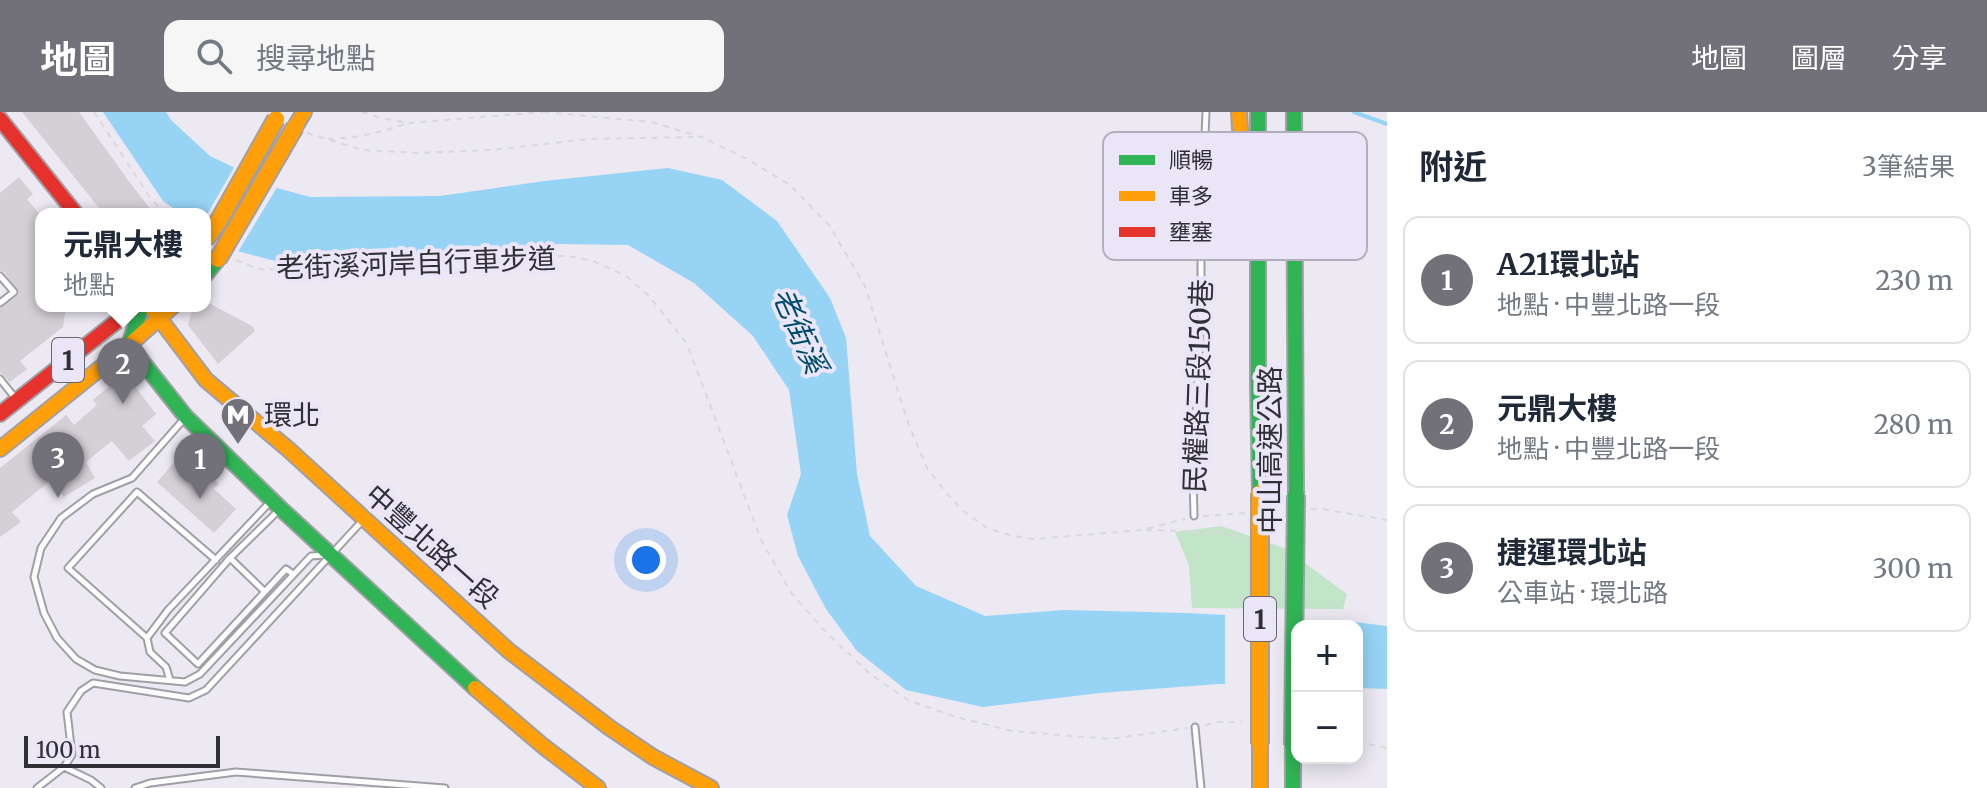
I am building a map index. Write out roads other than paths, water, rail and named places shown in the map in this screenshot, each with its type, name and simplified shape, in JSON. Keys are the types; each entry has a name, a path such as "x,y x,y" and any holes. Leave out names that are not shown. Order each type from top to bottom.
{"main road":[{"name":"1","path":"1239,112 1240,132"},
{"name":"中山高速公路","path":"1294,112 1294,132"},
{"name":"1","path":"1305,132 1306,112"},
{"path":"211,232 278,115"},
{"path":"0,119 71,208"},
{"path":"211,271 227,259 302,124"},
{"name":"1","path":"1249,260 1258,384"},
{"name":"中山高速公路","path":"1258,260 1260,788"},
{"name":"中山高速公路","path":"1293,788 1296,260"},
{"name":"1","path":"1296,296 1298,260"},
{"name":"1","path":"0,414 128,312"},
{"path":"140,312 129,345 186,417 463,678 598,788"},
{"name":"1","path":"0,449 129,345 155,312"},
{"name":"中豐北路一段","path":"155,312 206,380 288,449 509,651 610,728 653,757 711,788"}],"lane":[{"name":"民權路三段150巷","path":"1205,132 1206,112"},
{"name":"民權路三段150巷","path":"1194,516 1201,260"},
{"path":"0,276 14,292 0,303"},
{"path":"0,379 17,400"},
{"path":"186,417 132,478 93,494 61,518 41,548 34,577 44,613 57,638 76,659 95,670 108,673 185,682 200,674 311,556 330,554"},
{"path":"170,680 166,667 150,652 147,638 68,568 137,492 216,560"},
{"path":"276,504 165,633 198,664 286,569 293,574"},
{"path":"147,638 168,610 216,560 276,504"},
{"path":"37,788 64,767 72,755 67,712 81,691 93,683 189,698 206,690 364,520"},
{"path":"230,558 264,591"},
{"path":"1195,727 1201,788"},
{"path":"64,767 101,788"},
{"path":"135,788 150,783 236,772 445,788"}],"water":[{"name":"老街溪","path":"103,112 166,112 210,156 277,188 310,197 440,196 668,168 722,180 777,221 830,298 846,338 857,474 870,536 916,586 985,616 1064,610 1326,620 1291,620 1291,686 1218,684 1100,693 983,707 906,690 857,651 826,609 798,556 787,515 801,474 789,390 753,336 694,283 628,245 559,244 283,263 237,251 211,234 211,208 173,208 163,201"},
{"path":"1363,623 1387,626 1387,689 1363,688"}],"waterway":[{"path":"1354,112 1387,124"}],"place":[{"name":"元鼎大樓","path":"123,404"},
{"name":"環北","path":"238,446"},
{"name":"捷運環北站","path":"58,498"},
{"name":"A21環北站","path":"200,499"}]}
